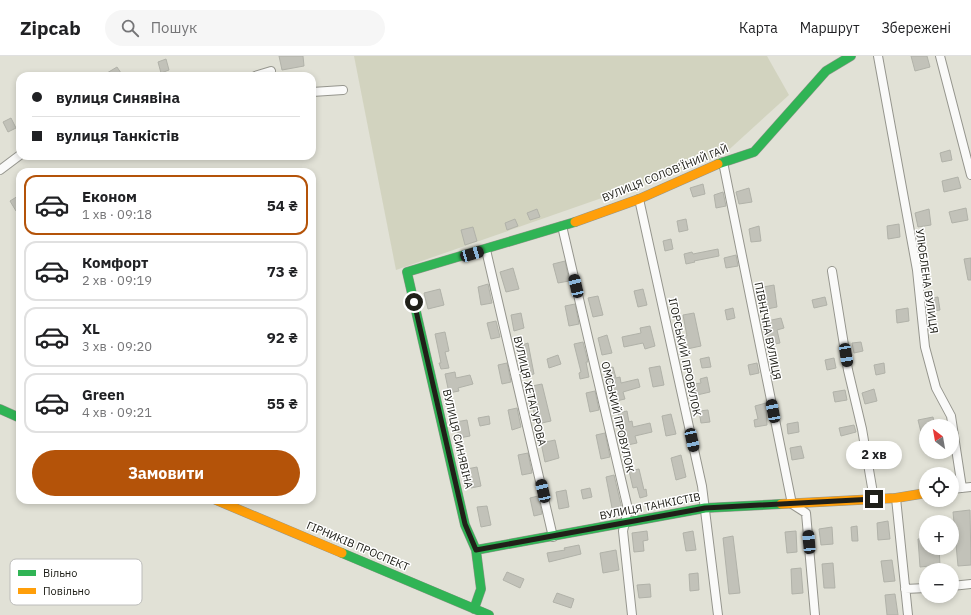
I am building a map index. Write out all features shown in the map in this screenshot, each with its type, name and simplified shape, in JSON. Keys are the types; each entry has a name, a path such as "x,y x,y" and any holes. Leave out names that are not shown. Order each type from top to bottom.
{"street":[{"name":"ВУЛИЦЯ СОЛОВ'ЇНИЙ ГАЙ","path":"407,272 486,250 562,226 639,199 723,162 754,152 826,71 852,56"},
{"name":"УЛЮБЛЕНА ВУЛИЦЯ","path":"878,56 916,270 925,347 936,388 951,416 962,488"},
{"path":"940,56 971,175"},
{"path":"316,92 343,90"},
{"path":"0,170 16,159"},
{"name":"ПІВНІЧНА ВУЛИЦЯ","path":"723,162 792,504"},
{"name":"ІГОРСЬКИЙ ПРОВУЛОК","path":"639,199 702,486 718,615"},
{"name":"ОМСЬКИЙ ПРОВУЛОК","path":"562,226 628,509 623,532 632,615"},
{"name":"ВУЛИЦЯ ХЕТАГУРОВА","path":"486,250 553,537"},
{"path":"832,271 848,370 862,429 874,499"},
{"name":"ВУЛИЦЯ СИНЯВІНА","path":"407,272 465,524 476,550 481,589 474,609"},
{"path":"0,409 16,416"},
{"path":"959,488 971,487"},
{"name":"ВУЛИЦЯ ТАНКІСТІВ","path":"476,550 705,508 896,498 919,494"},
{"path":"896,498 908,615"},
{"name":"ГІРНИКІВ ПРОСПЕКТ","path":"225,504 489,615"},
{"path":"792,504 806,513 815,615"},
{"path":"959,585 971,584"},
{"path":"905,589 919,588"}],"green space":[{"path":"354,56 767,56 789,95 722,156 396,270"}],"building":[{"path":"279,56 303,56 304,66 282,70"},
{"path":"911,56 927,56 930,67 915,71"},
{"path":"166,59 169,70 161,72 158,62"},
{"path":"117,67 120,72 109,72"},
{"path":"11,118 16,128 8,132 3,122"},
{"path":"950,150 952,160 942,162 940,153"},
{"path":"958,177 961,188 944,192 942,181"},
{"path":"703,184 705,194 693,197 690,188"},
{"path":"749,188 752,202 739,204 736,192"},
{"path":"723,192 726,206 716,208 714,195"},
{"path":"16,197 16,211 10,201"},
{"path":"966,208 968,220 952,223 949,212"},
{"path":"537,209 540,217 530,220 527,213"},
{"path":"929,209 931,225 918,227 915,213"},
{"path":"515,219 518,226 507,230 505,223"},
{"path":"686,219 688,230 679,232 677,221"},
{"path":"899,224 900,237 888,239 887,226"},
{"path":"759,226 761,241 751,242 749,229"},
{"path":"473,227 477,241 465,245 461,230"},
{"path":"671,239 673,249 665,251 663,241"},
{"path":"718,249 719,256 686,264 684,254 692,252 693,254"},
{"path":"736,255 738,266 726,268 724,258"},
{"path":"971,258 971,280 968,280 964,259"},
{"path":"565,261 569,281 558,283 553,264"},
{"path":"513,268 519,289 506,292 500,272"},
{"path":"488,284 492,303 481,305 478,287"},
{"path":"774,285 777,307 762,310 758,288"},
{"path":"440,289 444,305 428,309 424,293"},
{"path":"643,289 647,305 638,307 634,291"},
{"path":"598,296 603,315 593,317 588,298"},
{"path":"825,297 827,305 814,308 812,300"},
{"path":"938,297 940,310 928,312 926,299"},
{"path":"575,304 579,324 569,326 565,306"},
{"path":"733,308 735,318 727,320 725,310"},
{"path":"908,308 909,321 897,323 896,310"},
{"path":"521,313 524,328 514,331 511,315"},
{"path":"694,313 701,346 687,349 684,336 687,336 683,315"},
{"path":"781,318 784,328 777,330 780,343 769,345 767,335 770,334 767,321"},
{"path":"496,321 500,337 491,339 487,323"},
{"path":"650,326 655,346 645,349 643,343 624,347 622,337 641,333 640,328"},
{"path":"445,332 449,351 445,352 449,368 441,369 435,334"},
{"path":"607,335 612,353 602,355 598,338"},
{"path":"583,342 588,362 586,362 589,377 580,379 579,373 581,372 574,344"},
{"path":"861,342 863,351 854,353 852,343"},
{"path":"528,343 534,374 524,376 520,353 524,353 522,345"},
{"path":"558,355 561,364 549,368 547,359"},
{"path":"709,357 711,367 702,368 700,359"},
{"path":"834,358 836,368 827,370 825,360"},
{"path":"507,363 511,382 502,384 498,365"},
{"path":"757,363 759,373 750,375 748,365"},
{"path":"884,363 885,373 876,375 874,365"},
{"path":"660,366 664,385 653,387 649,368"},
{"path":"613,367 616,378 620,377 621,383 638,379 640,387 623,392 625,399 612,402 603,369"},
{"path":"455,372 456,378 470,375 473,384 458,388 459,391 449,393 445,374"},
{"path":"707,377 710,392 697,395 694,384 701,383 700,379"},
{"path":"542,384 551,421 537,424 527,387"},
{"path":"874,389 877,401 865,404 862,393"},
{"path":"845,390 847,400 835,402 833,392"},
{"path":"595,391 599,410 590,412 586,393"},
{"path":"766,403 767,425 755,427 754,420 758,419 755,406"},
{"path":"517,408 521,427 512,430 508,410"},
{"path":"708,410 710,422 701,423 699,411"},
{"path":"627,411 629,422 632,421 633,427 650,423 652,432 635,436 637,443 623,446 618,424 621,424 618,413"},
{"path":"671,414 676,434 666,436 662,416"},
{"path":"489,416 490,424 480,426 478,418"},
{"path":"933,417 933,419 923,419"},
{"path":"467,420 470,436 459,438 456,422"},
{"path":"798,422 799,432 788,434 787,424"},
{"path":"854,425 856,432 841,436 839,428"},
{"path":"605,433 610,457 601,459 596,435"},
{"path":"555,440 559,458 545,462 541,443"},
{"path":"801,446 804,458 792,460 790,448"},
{"path":"528,453 532,473 522,475 518,455"},
{"path":"681,455 686,477 676,480 671,458"},
{"path":"477,467 481,486 471,488 467,469"},
{"path":"639,469 647,496 640,498 637,487 633,488 629,471"},
{"path":"614,475 622,511 613,513 606,477"},
{"path":"590,488 592,497 583,499 581,490"},
{"path":"566,490 569,507 559,509 556,492"},
{"path":"538,496 542,514 534,516 530,498"},
{"path":"487,506 491,525 481,527 477,507"},
{"path":"970,510 971,565 959,566 958,563 959,515 953,515 953,512"},
{"path":"888,521 890,539 878,540 877,523"},
{"path":"857,526 858,541 852,541 851,527"},
{"path":"832,527 833,544 821,545 819,529"},
{"path":"647,531 648,540 643,541 644,551 634,552 632,533"},
{"path":"693,531 696,550 686,551 683,533"},
{"path":"796,531 797,552 787,553 785,532"},
{"path":"733,536 740,593 729,594 723,538"},
{"path":"579,545 581,554 549,562 547,553 565,550 564,548"},
{"path":"616,550 619,570 603,573 600,553"},
{"path":"919,555 939,555 940,563 920,563"},
{"path":"892,560 895,581 884,582 881,561"},
{"path":"833,563 835,588 824,588 822,564"},
{"path":"801,568 803,593 792,594 791,569"},
{"path":"507,572 524,579 520,588 503,580"},
{"path":"698,573 699,590 690,591 689,574"},
{"path":"650,584 651,597 639,598 637,585"},
{"path":"557,593 574,599 571,608 553,602"},
{"path":"895,594 898,615 887,615 885,595"}],"traffic: fast":[{"path":"718,164 754,152 826,71 851,56"},
{"path":"474,609 481,589 476,550 465,525 407,272 575,222"},
{"path":"0,409 16,416"},
{"path":"476,550 705,508 781,504"},
{"path":"342,553 489,615"}],"traffic: slow":[{"path":"575,222 639,199 718,164"},
{"path":"781,504 896,498 919,494"},
{"path":"226,504 342,553"}],"route":[{"path":"414,302 465,524 476,550 705,508 874,499"}]}
